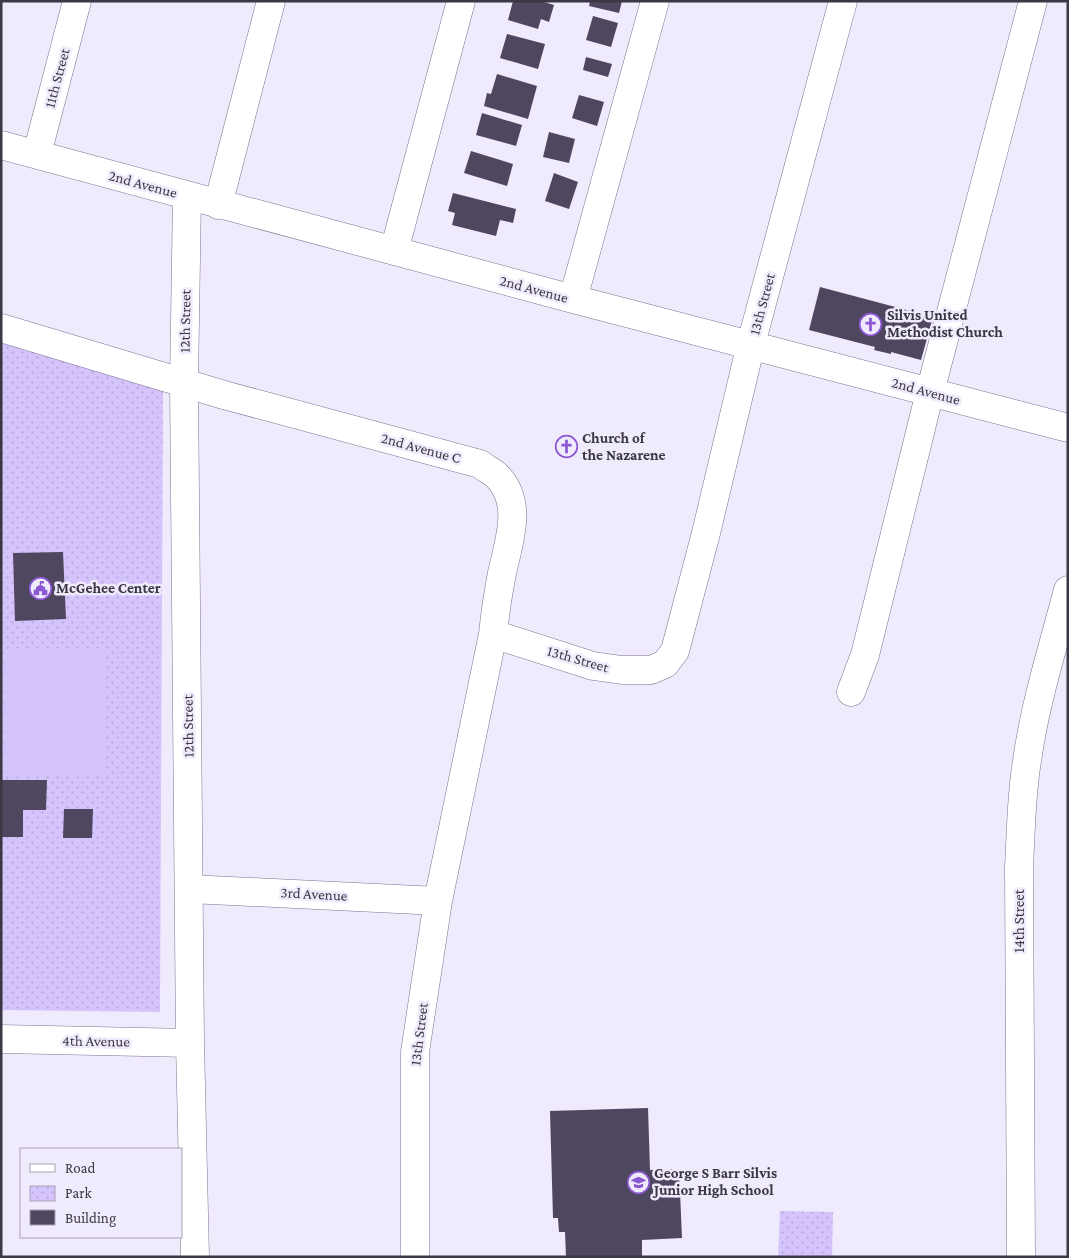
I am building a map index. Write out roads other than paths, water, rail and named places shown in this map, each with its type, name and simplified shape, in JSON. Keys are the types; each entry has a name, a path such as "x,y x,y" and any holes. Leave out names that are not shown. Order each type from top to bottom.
{"street":[{"name":"11th Street","path":"37,154 77,1"},
{"path":"218,204 271,1"},
{"path":"394,250 461,1"},
{"path":"573,299 655,1"},
{"name":"13th Street","path":"415,1257 415,1052 438,901 493,634 593,666 637,671 651,670 665,664 674,651 706,533 751,344 843,1"},
{"path":"851,692 865,655 930,392 1033,1"},
{"name":"2nd Avenue","path":"1,145 573,299 1068,428"},
{"name":"12th Street","path":"187,196 184,383 190,1043 195,1257"},
{"name":"2nd Avenue C","path":"1,328 184,383 480,464 496,475 505,488 512,504 513,523 496,599 493,634"},
{"name":"14th Street","path":"1021,1257 1019,868 1022,807 1027,761 1037,705 1068,590"},
{"name":"3rd Avenue","path":"190,889 438,901"},
{"name":"4th Avenue","path":"1,1039 190,1043"}],"place":[{"name":"Silvis United Methodist Church","path":"871,324"},
{"name":"Church of the Nazarene","path":"566,447"},
{"name":"McGehee Center","path":"40,588"},
{"name":"George S Barr Silvis Junior High School","path":"638,1182"}]}
